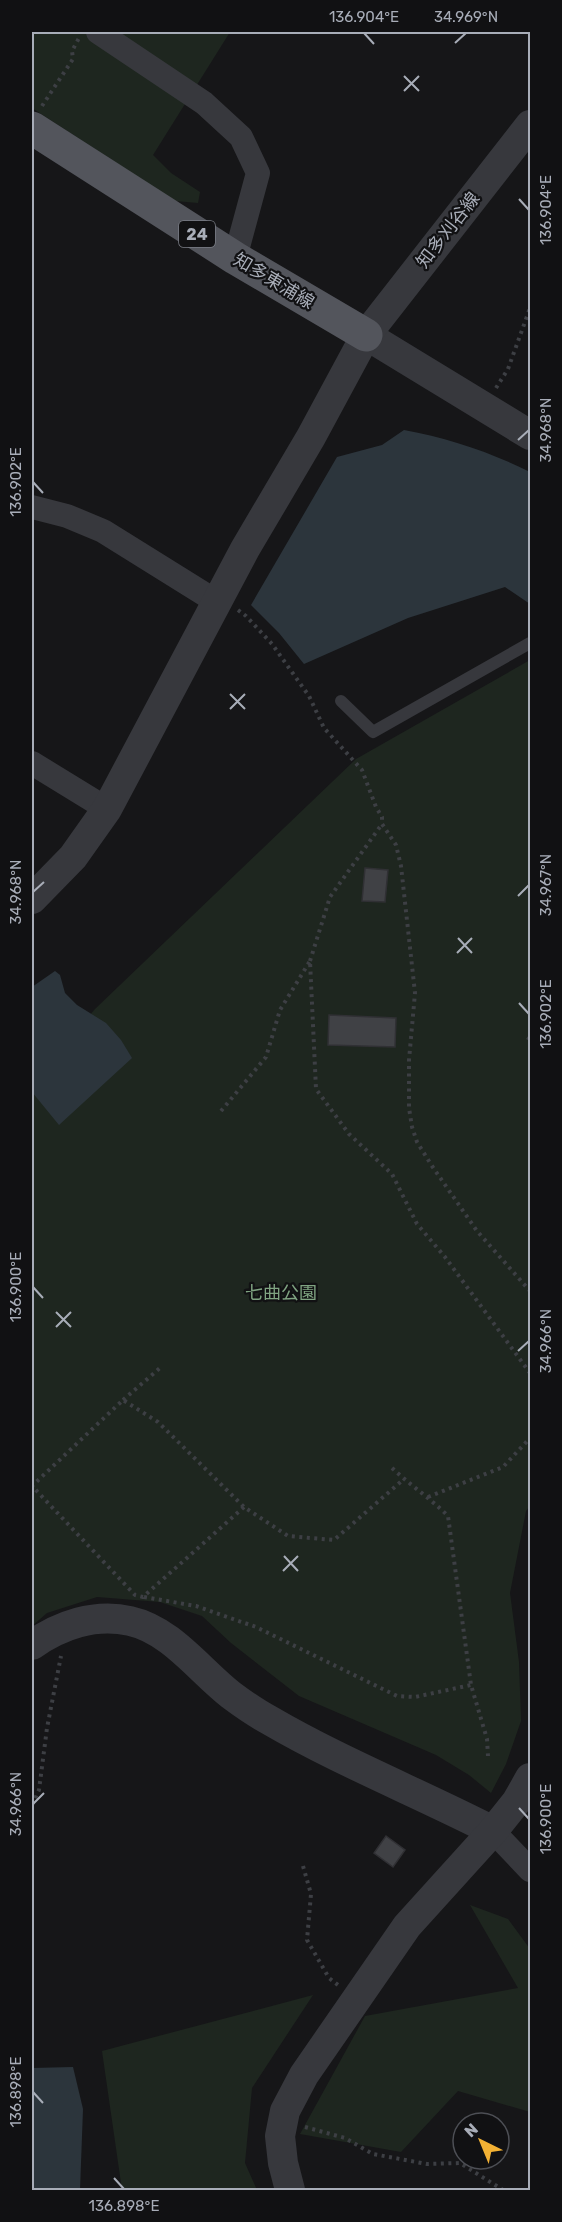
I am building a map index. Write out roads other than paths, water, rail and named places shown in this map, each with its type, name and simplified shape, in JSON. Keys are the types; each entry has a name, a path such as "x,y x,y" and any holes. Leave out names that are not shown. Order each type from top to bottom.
{"main road":[{"name":"知多東浦線","path":"35,120 235,258 366,335"}],"street":[{"path":"98,32 204,103 241,137 258,173 235,258"},
{"name":"知多刈谷線","path":"32,899 73,857 107,809 217,602 366,335 531,125"},
{"path":"366,335 531,435"},
{"path":"32,507 67,516 103,531 217,602"},
{"path":"32,762 107,809"},
{"path":"32,1645 46,1635 75,1623 104,1617 130,1621 155,1630 185,1653 231,1695 268,1720 493,1831 531,1870"},
{"path":"290,2190 283,2163 280,2136 285,2111 304,2075 407,1926 493,1831 517,1801 531,1778"}],"lane":[{"path":"341,701 373,732 531,643"}],"park label":[{"name":"七曲公園","path":"281,1293"}]}
